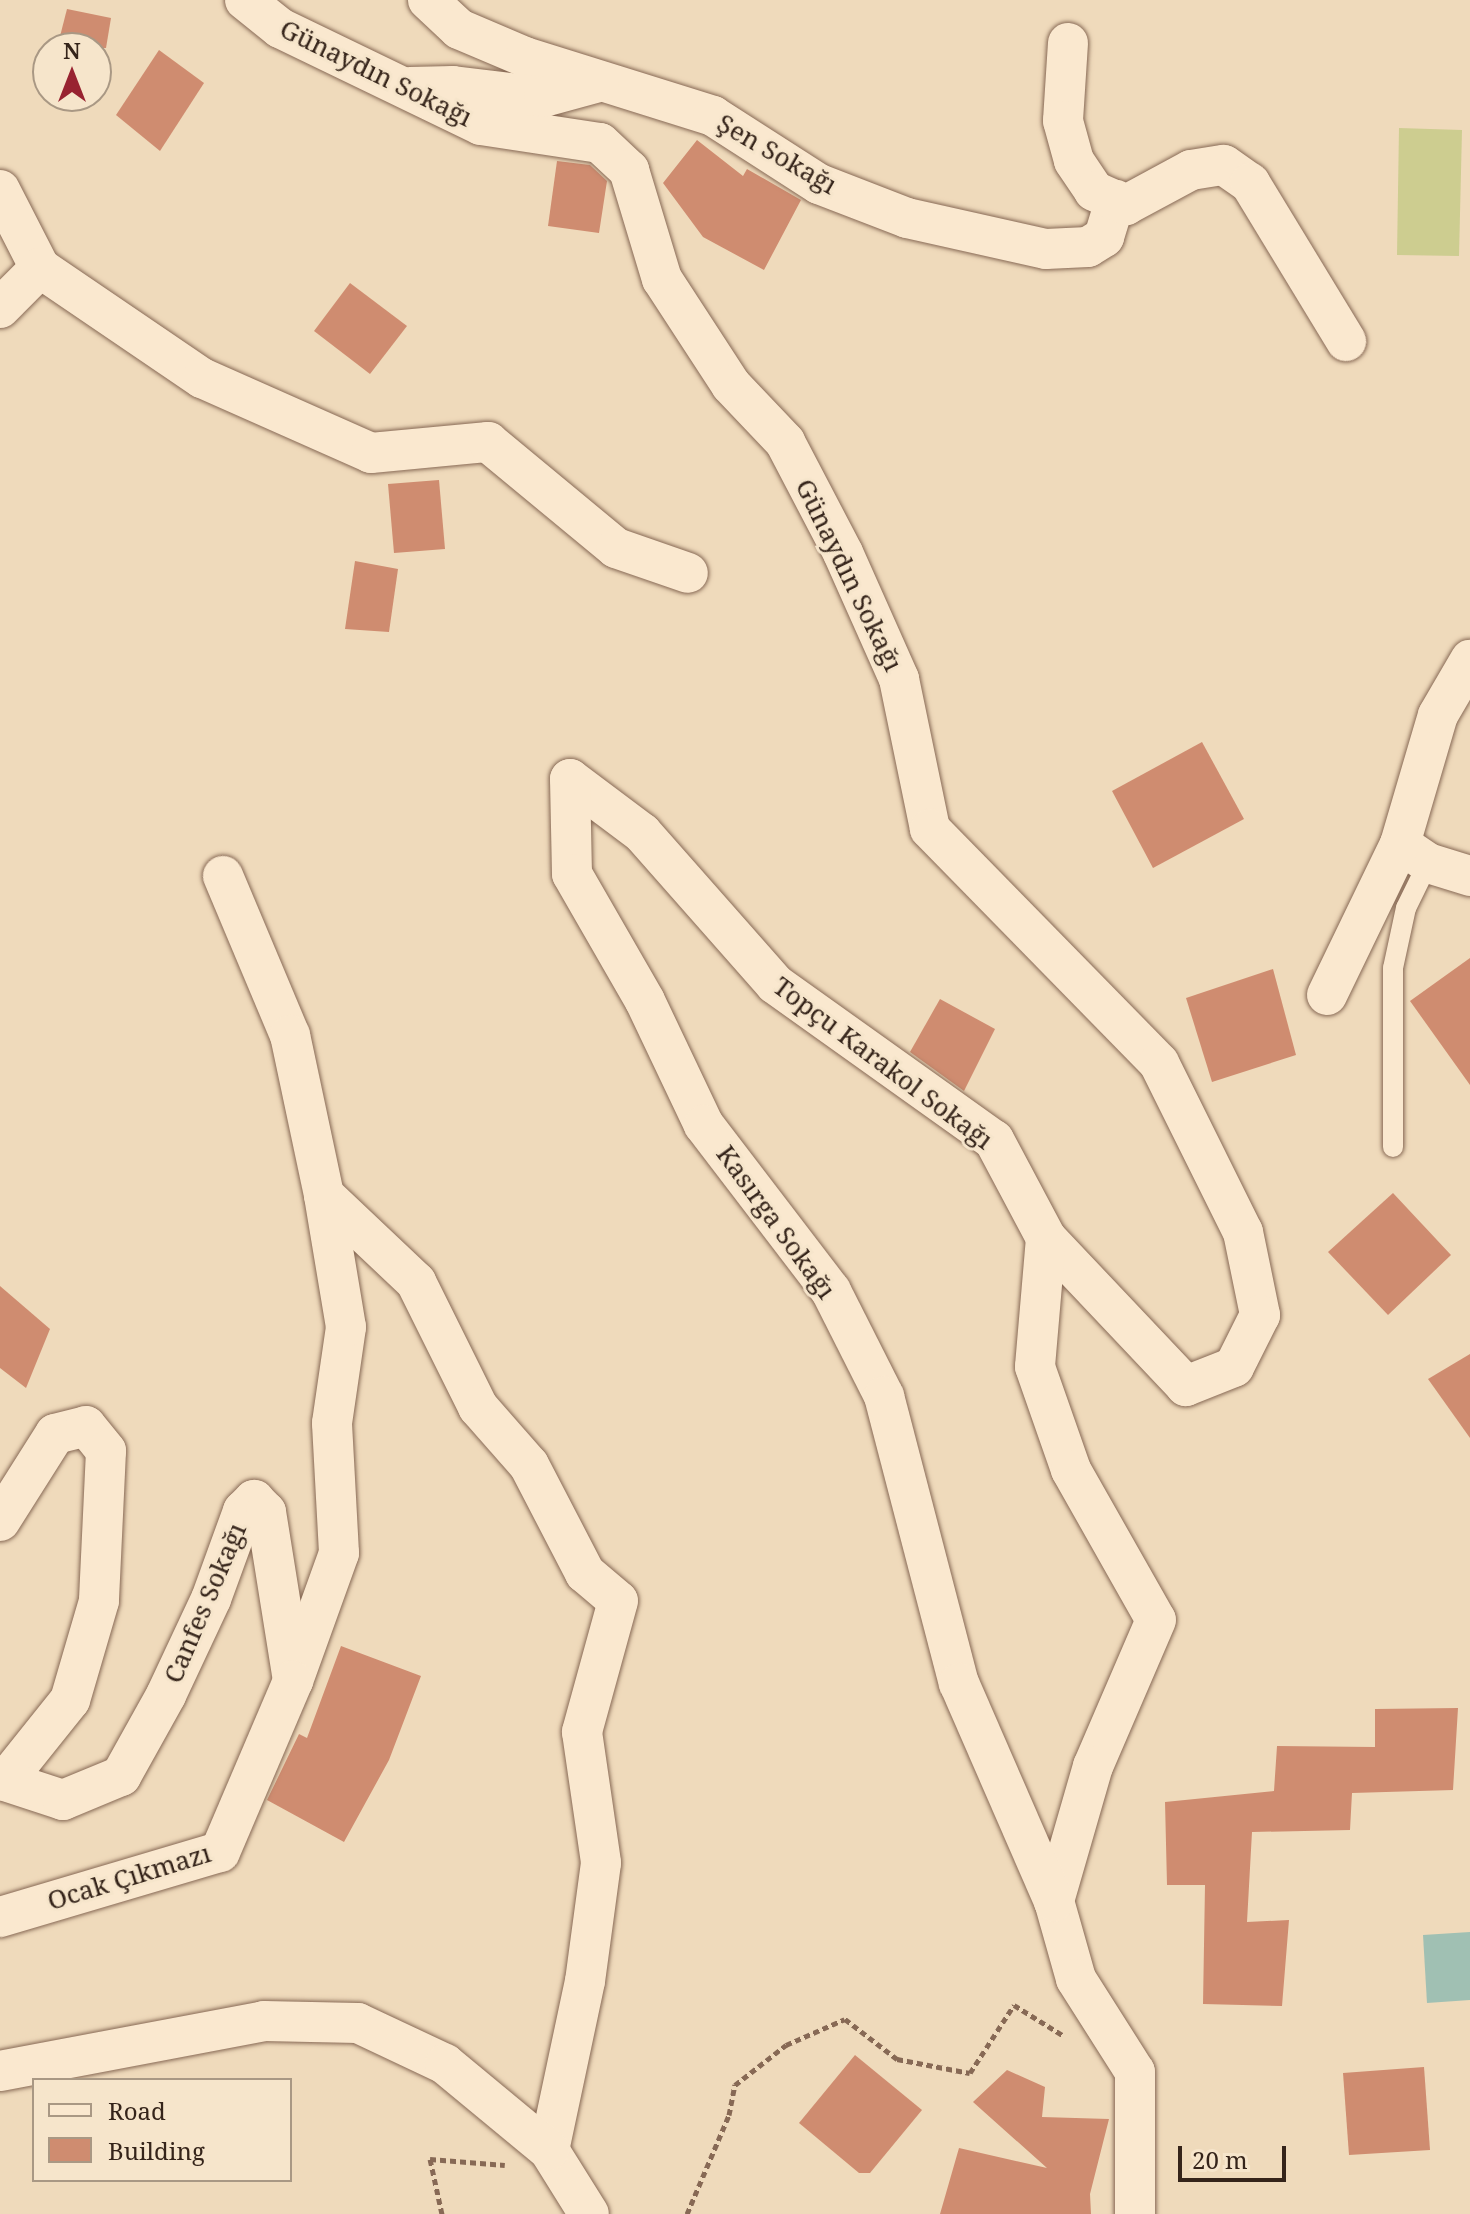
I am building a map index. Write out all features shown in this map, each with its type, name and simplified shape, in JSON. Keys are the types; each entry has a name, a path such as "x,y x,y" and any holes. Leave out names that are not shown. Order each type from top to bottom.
{"street":[{"name":"Günaydın Sokağı","path":"245,0 280,28 398,88 481,125 600,143 629,170 662,279 731,385 785,442 843,553 899,679 930,829 1159,1063 1243,1232 1260,1315 1234,1367 1186,1386 1046,1238"},
{"name":"Şen Sokağı","path":"428,0 459,29 599,82 713,116 819,184 907,218 1046,249 1088,247 1104,237 1115,200"},
{"path":"1068,43 1063,121 1074,161 1094,191 1126,205 1191,170 1224,165 1250,183 1346,341"},
{"path":"398,88 453,86 544,97 599,82"},
{"path":"0,190 40,268 202,378 371,453 488,442 616,548 688,573"},
{"path":"0,308 40,268"},
{"path":"1327,995 1414,853 1438,715 1470,660"},
{"name":"Topçu Karakol Sokağı","path":"570,779 642,833 775,984 994,1140 1046,1238"},
{"name":"Kasırga Sokağı","path":"570,779 572,874 645,1001 704,1125 831,1291 884,1396 959,1683 1054,1901"},
{"path":"1414,853 1470,876"},
{"path":"223,876 290,1035 324,1195 346,1327 332,1423 339,1553 293,1681"},
{"path":"324,1195 416,1282 478,1407 529,1465 585,1573 618,1601 582,1732 601,1863 556,2160"},
{"path":"1046,1238 1035,1367 1071,1470 1156,1620 1093,1766 1054,1901 1076,1979 1135,2072 1135,2214"},
{"name":"Canfes Sokağı","path":"0,1521 55,1434 86,1426 106,1451 99,1601 70,1700 2,1783 63,1800 121,1776 166,1695 211,1599 243,1511 254,1500 266,1512 293,1681"},
{"name":"Ocak Çıkmazı","path":"0,1917 220,1852 293,1681"},
{"path":"0,2071 264,2021 358,2023 445,2064 556,2160 589,2214"}],"lane":[{"path":"1393,1147 1393,968 1414,853"}],"path":[{"path":"687,2214 729,2115 735,2085 786,2045 845,2019 897,2059 970,2073 1014,2005 1071,2040"},
{"path":"442,2214 430,2159 556,2160"}],"green space":[{"path":"1399,128 1462,130 1459,256 1397,255"}],"shaded area":[{"path":"1470,1932 1470,2000 1427,2003 1423,1935"}],"building":[{"path":"67,9 111,18 109,32 61,32"},
{"path":"159,50 204,83 160,151 116,115"},
{"path":"697,140 743,176 747,169 801,200 764,270 703,237 663,183"},
{"path":"557,161 590,165 607,181 599,233 548,226"},
{"path":"350,283 407,326 370,374 314,331"},
{"path":"439,480 445,549 394,553 388,484"},
{"path":"355,561 398,569 389,632 345,629"},
{"path":"1202,742 1244,819 1153,868 1112,791"},
{"path":"1470,958 1470,1085 1410,1001"},
{"path":"1273,969 1296,1055 1212,1082 1186,998"},
{"path":"940,999 995,1029 964,1091 910,1052"},
{"path":"1393,1193 1451,1255 1388,1315 1328,1252"},
{"path":"0,1286 50,1329 26,1388 0,1368"},
{"path":"1470,1354 1470,1438 1428,1379"},
{"path":"341,1646 421,1676 389,1760 344,1842 267,1800 299,1734 307,1738"},
{"path":"1458,1708 1453,1790 1352,1793 1350,1830 1252,1832 1247,1922 1289,1920 1282,2006 1203,2004 1205,1885 1167,1885 1165,1802 1274,1791 1277,1746 1375,1747 1375,1709"},
{"path":"855,2055 922,2110 870,2173 859,2173 799,2123"},
{"path":"1424,2067 1430,2150 1349,2155 1343,2073"},
{"path":"1007,2070 1045,2087 1042,2117 1109,2119 1090,2194 1091,2214 940,2214 959,2148 1047,2168 973,2102"}]}
